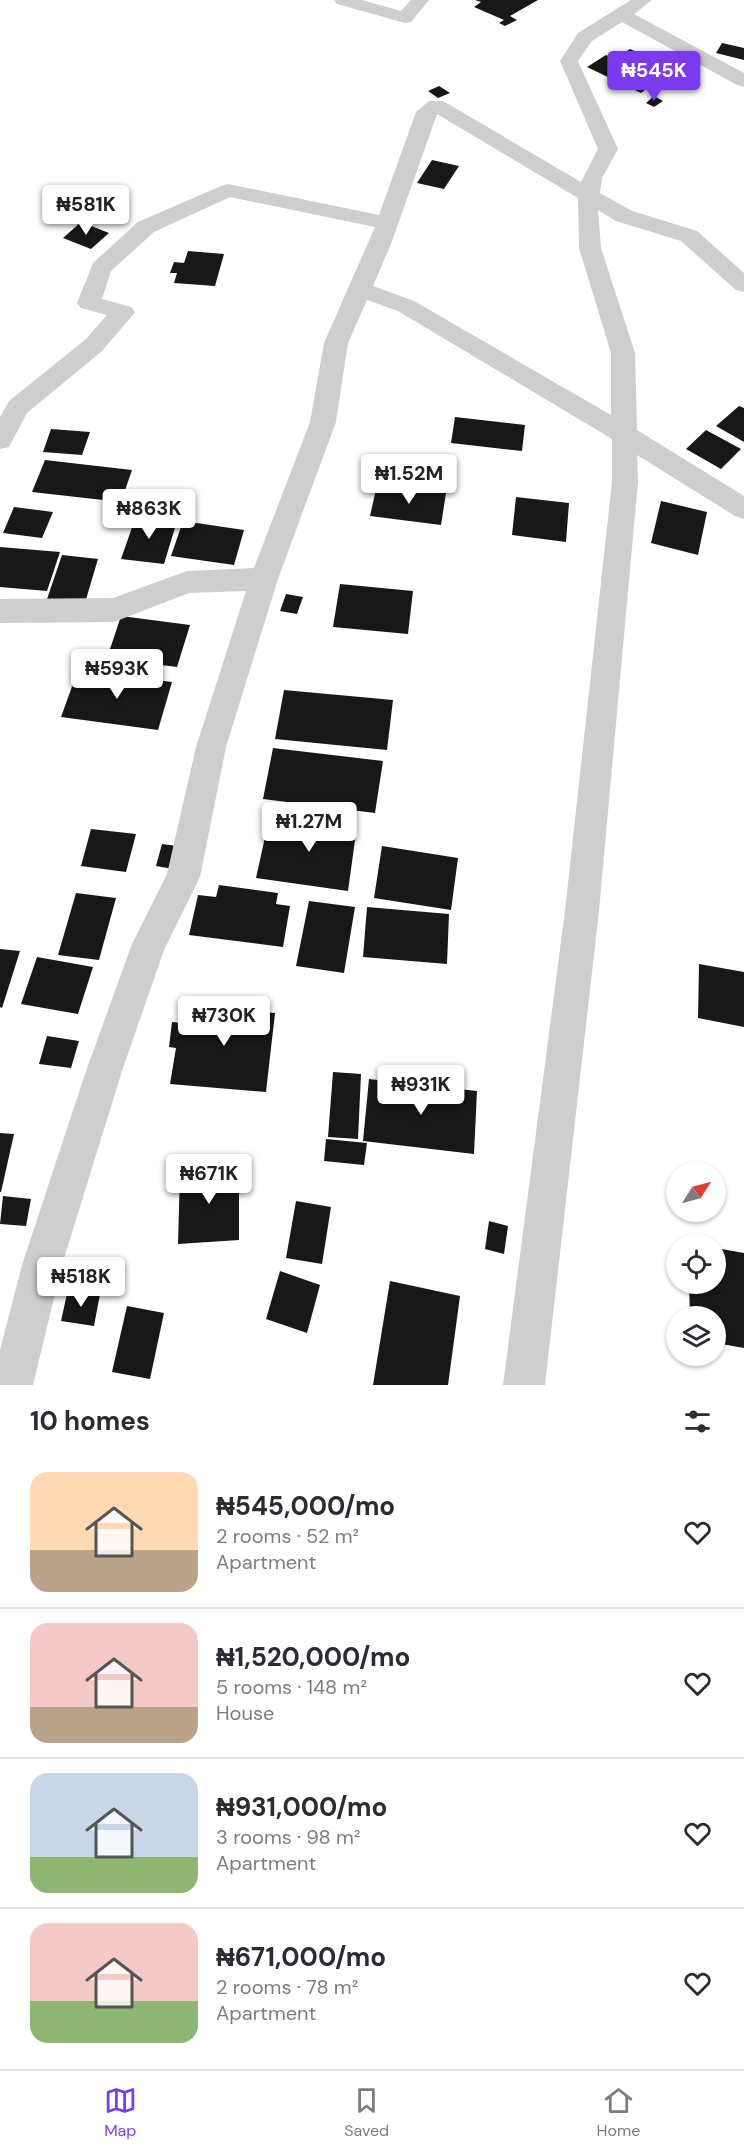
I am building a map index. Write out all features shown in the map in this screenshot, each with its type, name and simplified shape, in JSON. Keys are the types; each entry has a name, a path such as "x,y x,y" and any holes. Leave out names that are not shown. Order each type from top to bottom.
{"street":[{"path":"343,0 405,18 420,0"},
{"path":"524,1385 582,911 625,482 623,353 590,248 587,206 592,178 608,149 569,61 585,37 632,7 744,81"},
{"path":"12,1385 42,1265 104,1071 149,944 183,877 211,747 264,579 323,422 336,343 387,223 426,112 436,105 624,216 689,236 744,285"},
{"path":"0,440 18,408 94,345 123,312 89,303 101,268 146,227 228,190 387,223"},
{"path":"360,289 406,306 625,435 744,509"},
{"path":"0,611 114,610 187,582 264,579"}],"building":[{"path":"475,0 538,0 510,16 517,20 505,26 499,23 504,20 474,7 481,2"},
{"path":"722,43 744,48 744,60 716,53"},
{"path":"630,49 673,68 641,93 587,67 606,55 614,59"},
{"path":"439,86 450,93 438,98 428,91"},
{"path":"654,96 663,101 654,107 646,103"},
{"path":"432,160 459,166 444,189 417,183"},
{"path":"81,222 109,233 91,249 63,238"},
{"path":"188,251 224,254 215,286 174,283 177,273 170,273 174,262 184,263"},
{"path":"739,406 744,408 744,442 716,426"},
{"path":"455,417 525,425 522,451 451,443"},
{"path":"51,429 90,432 82,455 43,452"},
{"path":"706,430 741,449 721,469 686,449"},
{"path":"45,460 132,470 121,502 32,492"},
{"path":"377,485 446,493 441,525 370,516"},
{"path":"516,497 569,503 566,542 512,535"},
{"path":"661,501 707,512 698,555 651,543"},
{"path":"14,507 53,512 42,538 3,533"},
{"path":"136,516 177,521 164,564 121,559"},
{"path":"183,521 244,530 234,565 171,556"},
{"path":"0,547 60,552 47,591 0,587"},
{"path":"62,555 98,559 84,606 46,602"},
{"path":"340,584 413,591 408,634 333,627"},
{"path":"286,594 303,597 297,614 280,611"},
{"path":"121,616 190,625 177,667 107,658"},
{"path":"78,670 172,682 158,730 61,717"},
{"path":"284,690 393,700 387,750 275,739"},
{"path":"273,748 383,761 375,813 263,799"},
{"path":"313,814 347,819 345,831 356,833 348,891 256,878 269,819 311,825"},
{"path":"91,829 136,834 126,872 81,866"},
{"path":"162,844 185,847 179,870 156,866"},
{"path":"382,846 458,858 451,910 374,898"},
{"path":"219,885 278,893 276,904 290,906 283,947 189,935 198,895 216,897"},
{"path":"76,893 116,898 99,960 58,955"},
{"path":"309,901 355,907 344,973 296,966"},
{"path":"367,907 449,914 447,964 363,957"},
{"path":"0,949 20,951 2,1008 0,1007"},
{"path":"37,957 93,967 78,1014 21,1004"},
{"path":"699,964 744,972 744,1027 698,1018"},
{"path":"237,999 263,1001 262,1012 275,1013 266,1092 170,1084 176,1048 169,1047 172,1022 191,1024 194,1003 236,1007"},
{"path":"47,1036 79,1041 71,1068 39,1064"},
{"path":"333,1072 361,1074 358,1139 328,1137"},
{"path":"369,1079 477,1091 474,1154 363,1141"},
{"path":"0,1133 14,1134 1,1192 0,1192"},
{"path":"326,1139 367,1143 364,1165 324,1161"},
{"path":"239,1166 239,1240 178,1244 180,1170"},
{"path":"3,1196 31,1199 26,1226 0,1224"},
{"path":"296,1201 331,1207 322,1264 286,1258"},
{"path":"489,1221 508,1226 504,1254 485,1249"},
{"path":"726,1250 744,1253 744,1348 726,1345 726,1306 690,1306 689,1294 726,1294"},
{"path":"280,1271 320,1285 307,1333 266,1319"},
{"path":"390,1281 460,1296 448,1385 373,1385"},
{"path":"68,1289 100,1294 94,1326 61,1321"},
{"path":"127,1306 164,1313 150,1379 112,1372"}]}
